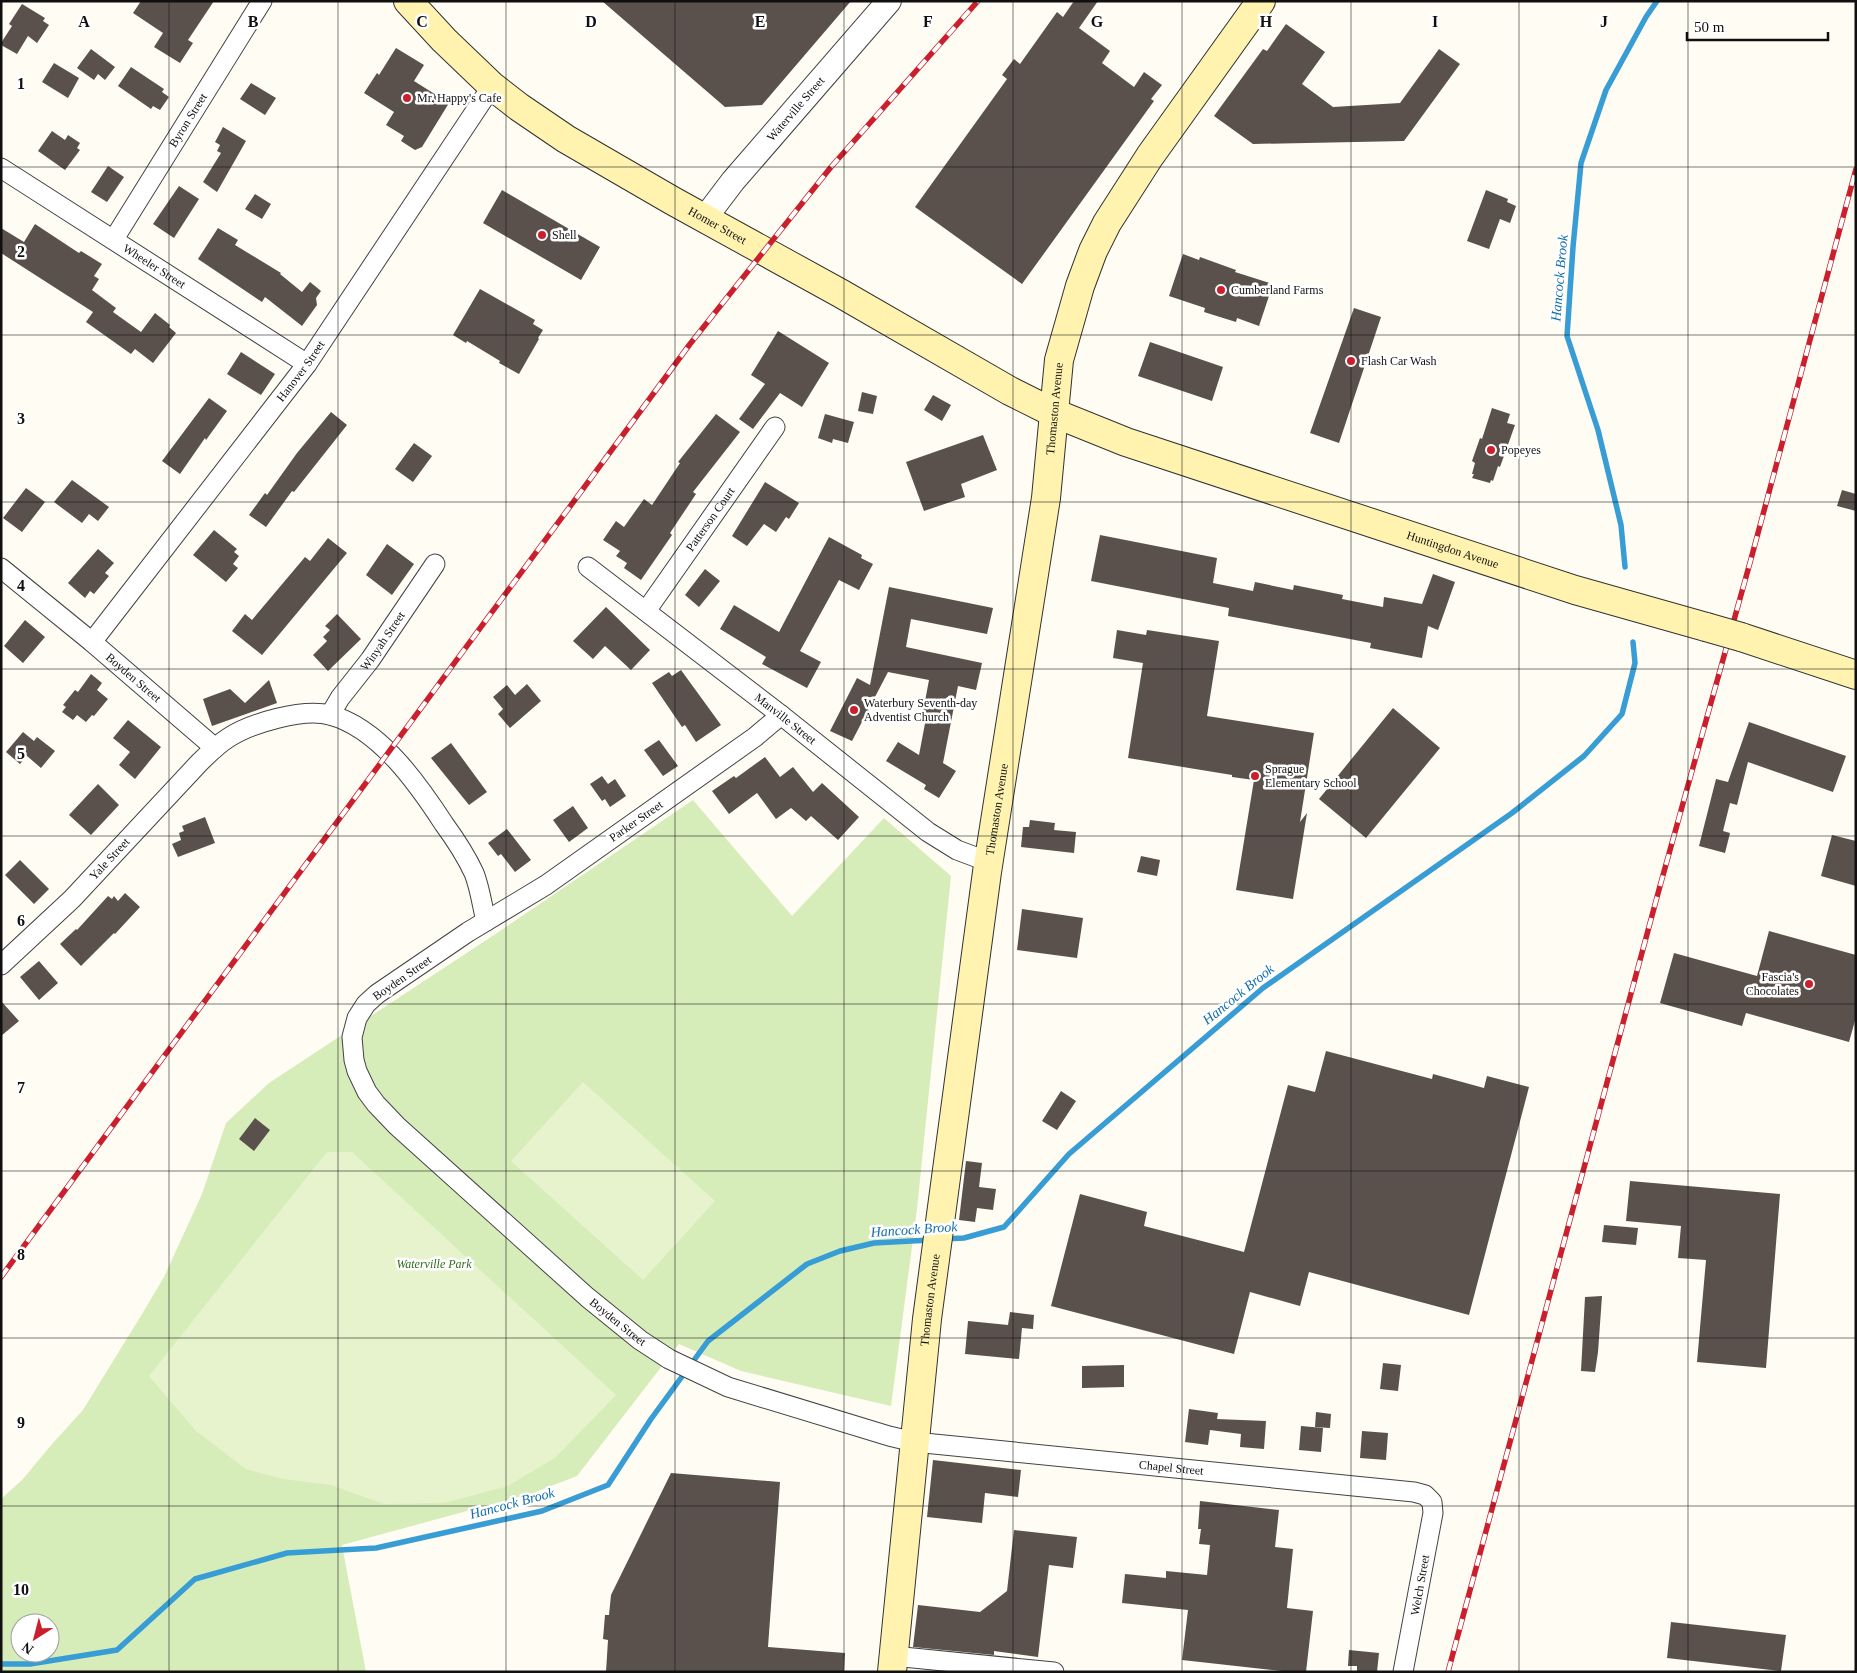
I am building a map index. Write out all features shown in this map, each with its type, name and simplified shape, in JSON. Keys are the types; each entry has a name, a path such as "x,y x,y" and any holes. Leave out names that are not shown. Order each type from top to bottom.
{"main road":[{"name":"Homer Street","path":"408,1 450,47 492,86 519,108 566,139 1010,391 1054,413"},
{"name":"Thomaston Avenue","path":"892,1664 921,1368 989,862 1046,498 1059,360 1087,266 1104,229 1123,195 1260,1"},
{"name":"Huntingdon Avenue","path":"1054,413 1126,442 1574,590 1741,637 1856,675"}],"street":[{"name":"Byron Street","path":"114,239 262,1"},
{"name":"Waterville Street","path":"705,218 733,181 889,1"},
{"name":"Hanover Street","path":"92,642 307,364 492,86"},
{"name":"Wheeler Street","path":"1,168 307,364"},
{"name":"Patterson Court","path":"646,611 775,426"},
{"name":"Winyah Street","path":"330,715 340,698 370,660 434,564"},
{"name":"Manville Street","path":"588,566 781,715 928,832 957,850 989,862"},
{"name":"Boyden Street","path":"1,568 92,642 215,748"},
{"path":"215,748 239,732 285,717 310,713 330,715 356,727 374,740 402,768 450,832 474,873 486,921"},
{"name":"Parker Street","path":"486,921 546,885 755,737 781,715"},
{"name":"Yale Street","path":"1,965 72,899 215,748"},
{"name":"Boyden Street","path":"486,921 384,989 366,1004 357,1018 352,1038 352,1049 357,1071 367,1092 376,1104 425,1153 609,1316 669,1359 708,1378 744,1392 914,1442"},
{"name":"Chapel Street","path":"914,1442 1414,1492 1429,1498"},
{"name":"Welch Street","path":"1403,1672 1433,1513 1432,1502 1429,1498"},
{"path":"892,1664 1054,1672"}],"green space":[{"name":"Waterville Park","path":"693,800 792,916 884,818 951,876 917,1209 891,1406 741,1371 679,1344 577,1476 533,1493 342,1545 366,1672 1,1672 1,1499 22,1480 83,1410 164,1277 202,1194 226,1123 269,1083 494,935"},
{"path":"583,1082 715,1201 643,1280 511,1161"},
{"path":"327,1152 352,1152 616,1395 556,1457 508,1486 444,1503 384,1504 331,1485 283,1479 246,1469 196,1431 149,1376"}],"building":[{"path":"141,1 214,1 188,40 193,43 180,63 154,47 163,33 133,13"},
{"path":"602,1 851,1 762,105 725,107"},
{"path":"1074,1 1098,1 1079,28 1110,51 1102,63 1134,87 1144,72 1162,85 1151,99 1154,101 1022,284 915,207 1007,79 1002,75 1014,59 1020,64 1057,12 1063,17"},
{"path":"22,4 45,18 43,21 49,25 37,43 28,36 17,54 1,45 1,43 12,26 9,24"},
{"path":"1286,24 1325,52 1302,84 1333,107 1400,103 1439,49 1460,64 1404,141 1253,144 1214,116 1263,49 1267,51"},
{"name":"Mr. Happy's Cafe","path":"396,48 424,65 414,81 449,103 422,147 415,150 401,141 404,136 386,125 394,112 364,93 377,73 379,75"},
{"path":"91,49 115,67 105,80 98,74 94,80 77,68"},
{"path":"54,63 79,78 68,98 42,82"},
{"path":"131,67 164,89 162,92 169,97 160,110 153,106 151,109 118,86"},
{"path":"251,83 276,98 265,115 240,99"},
{"path":"223,127 246,141 217,192 203,182 221,153 217,151 220,145 215,142"},
{"path":"52,131 65,140 68,135 80,143 77,148 80,150 65,170 38,151"},
{"path":"108,166 124,177 107,202 91,192"},
{"path":"179,186 199,199 174,238 153,224"},
{"name":"Shell","path":"502,190 600,247 581,280 483,223"},
{"path":"1486,190 1508,199 1507,202 1516,206 1510,223 1500,219 1489,249 1467,241"},
{"path":"255,194 271,204 262,219 245,209"},
{"path":"35,224 79,253 81,251 102,264 94,276 99,279 92,290 116,308 113,312 141,332 155,313 170,325 169,327 176,333 153,363 135,349 131,354 86,322 93,312 1,253 1,228 24,242"},
{"path":"218,228 238,240 235,245 281,273 302,292 310,282 321,291 316,298 317,305 302,326 265,297 262,302 198,259"},
{"name":"Cumberland Farms","path":"1183,254 1199,260 1200,257 1236,270 1235,272 1273,284 1259,326 1237,318 1236,322 1204,312 1205,308 1169,296"},
{"path":"480,289 535,320 533,324 543,330 519,374 467,341 466,343 453,335"},
{"name":"Flash Car Wash","path":"1354,308 1381,317 1339,443 1310,433"},
{"path":"778,331 829,363 802,407 780,393 753,429 739,419 765,384 751,375"},
{"path":"1150,342 1223,367 1212,401 1138,376"},
{"path":"241,352 275,374 261,395 227,374"},
{"path":"862,392 877,396 873,414 858,411"},
{"path":"933,395 951,405 942,421 924,410"},
{"path":"209,398 227,411 180,474 162,461"},
{"name":"Popeyes","path":"1492,408 1510,414 1507,423 1515,425 1500,467 1498,466 1493,481 1491,480 1490,483 1472,478 1475,463 1472,461 1480,438 1482,439"},
{"path":"331,412 347,425 294,492 292,491 266,527 249,515 265,493 267,495 297,453"},
{"path":"716,414 740,432 693,492 696,494 670,533 672,535 641,580 624,568 627,563 616,556 620,551 603,540 616,521 624,527 644,499 652,505 680,463 678,462"},
{"path":"825,414 854,422 848,443 833,439 832,443 818,438"},
{"path":"983,435 997,470 961,484 965,497 924,511 906,462"},
{"path":"414,443 432,456 413,482 395,469"},
{"path":"72,480 109,507 98,521 89,514 82,523 54,502"},
{"path":"765,482 799,503 789,519 786,517 776,532 764,524 747,546 732,536"},
{"path":"26,488 45,502 22,532 3,518"},
{"path":"1842,490 1856,494 1856,511 1837,506"},
{"path":"214,530 237,549 234,552 239,556 233,564 238,568 226,582 193,555"},
{"path":"1100,535 1217,558 1213,583 1253,591 1255,582 1293,590 1294,585 1343,595 1342,599 1383,607 1384,597 1422,604 1433,574 1455,582 1438,630 1428,626 1422,658 1370,648 1371,643 1228,616 1229,608 1091,581"},
{"path":"829,537 862,555 861,558 873,564 859,590 839,580 800,651 821,662 807,688 762,664 766,657 720,629 734,605 779,632"},
{"path":"328,538 347,553 262,655 232,631 245,614 252,620 305,557 310,561"},
{"path":"387,544 414,564 392,595 366,575"},
{"path":"98,549 114,563 105,573 109,576 94,594 90,591 85,598 68,583"},
{"path":"705,569 720,581 699,607 685,595"},
{"path":"889,587 993,608 987,634 911,619 906,647 982,663 976,690 958,686 943,763 956,771 939,798 924,789 926,785 886,761 898,742 919,755 927,713 923,712 929,680 888,672 852,741 830,731 857,678 870,685"},
{"path":"606,607 650,650 631,670 605,646 593,659 573,641"},
{"path":"337,614 361,639 328,671 313,655 327,641 323,637 330,630 325,626"},
{"path":"25,620 45,637 23,663 4,646"},
{"path":"1117,630 1146,635 1147,630 1219,641 1207,716 1314,733 1300,822 1307,813 1293,899 1236,890 1254,780 1128,758 1143,663 1113,658"},
{"path":"681,670 721,725 696,742 685,725 682,727 652,683 669,672 672,676"},
{"path":"91,674 102,683 97,690 108,699 94,716 92,715 86,722 77,715 73,720 62,712 66,707 63,705 75,690 78,692"},
{"path":"269,680 277,703 212,726 203,699 230,689 245,703"},
{"path":"527,684 541,701 510,728 498,714 503,709 493,697 507,685 515,695"},
{"path":"1393,708 1440,748 1366,838 1319,799"},
{"path":"128,720 161,747 135,779 119,765 130,752 113,738"},
{"path":"1749,722 1846,756 1833,792 1748,762 1737,805 1730,803 1723,831 1730,833 1725,853 1699,846 1716,779 1728,782"},
{"path":"23,732 34,741 37,737 55,751 41,768 27,756 20,764 6,752"},
{"path":"659,740 678,766 663,776 644,750"},
{"path":"451,743 487,792 469,805 431,758"},
{"path":"765,757 780,777 793,767 813,792 822,783 859,817 838,840 811,816 806,821 791,808 776,819 757,793 729,814 712,791 734,776 736,778"},
{"path":"602,776 608,784 615,779 626,796 610,807 605,799 602,801 590,784"},
{"path":"98,784 119,805 91,835 69,815"},
{"path":"573,806 588,828 569,842 553,820"},
{"path":"205,817 215,843 178,857 172,844 181,840 179,833 184,831 182,826"},
{"path":"1030,820 1055,823 1054,830 1076,832 1074,853 1021,847 1023,827 1029,827"},
{"path":"507,829 531,860 515,872 501,854 498,856 488,843"},
{"path":"1832,835 1856,841 1856,886 1821,876"},
{"path":"1141,856 1160,860 1157,876 1137,872"},
{"path":"20,860 49,889 34,904 5,875"},
{"path":"125,893 140,907 81,966 60,944 77,930 108,896 112,899 114,896 118,901"},
{"path":"1022,909 1083,918 1077,958 1017,950"},
{"path":"1769,931 1856,955 1856,1017 1849,1042 1746,1013 1742,1026 1660,1003 1674,953 1757,976"},
{"path":"39,961 58,983 39,1000 20,977"},
{"path":"1,1001 19,1021 1,1036"},
{"path":"1326,1051 1432,1079 1433,1074 1484,1088 1487,1076 1529,1087 1469,1315 1309,1272 1300,1306 1250,1292 1234,1354 1051,1306 1080,1194 1147,1212 1144,1226 1244,1252 1288,1085 1315,1092"},
{"path":"1061,1091 1076,1101 1057,1130 1042,1121"},
{"path":"255,1118 270,1130 254,1151 239,1139"},
{"path":"966,1161 982,1163 979,1187 996,1189 993,1210 977,1208 975,1222 959,1220"},
{"path":"1630,1181 1780,1194 1766,1368 1697,1362 1706,1260 1678,1258 1681,1226 1626,1221"},
{"path":"1604,1225 1638,1228 1636,1245 1602,1242"},
{"path":"1602,1296 1595,1372 1581,1371 1585,1297"},
{"path":"1010,1312 1034,1315 1033,1329 1022,1328 1019,1359 965,1354 968,1321 1008,1325"},
{"path":"1383,1363 1401,1365 1398,1391 1380,1389"},
{"path":"1124,1365 1124,1387 1082,1388 1082,1366"},
{"path":"1189,1409 1218,1413 1217,1419 1266,1421 1264,1449 1240,1447 1241,1434 1210,1430 1208,1445 1185,1442"},
{"path":"1316,1412 1331,1414 1330,1428 1315,1427"},
{"path":"1301,1426 1323,1428 1321,1452 1299,1450"},
{"path":"1362,1431 1388,1433 1386,1460 1360,1458"},
{"path":"933,1460 1021,1470 1018,1497 985,1493 982,1523 927,1517"},
{"path":"671,1473 780,1482 768,1647 845,1653 844,1672 606,1672 608,1640 603,1639 605,1615 609,1615 611,1595"},
{"path":"1200,1501 1279,1510 1275,1547 1293,1549 1287,1608 1313,1611 1306,1672 1182,1660 1188,1610 1122,1603 1125,1574 1166,1578 1166,1571 1207,1575 1210,1545 1199,1544 1201,1529 1198,1529"},
{"path":"1014,1530 1077,1537 1073,1568 1049,1565 1038,1657 994,1651 994,1655 913,1647 918,1605 980,1612 1007,1591"},
{"path":"1671,1622 1786,1635 1781,1671 1667,1658"},
{"path":"1349,1650 1379,1653 1377,1672 1357,1672 1357,1666 1348,1666"}],"waterway":[{"name":"Hancock Brook","path":"1625,567 1621,525 1598,430 1567,336 1581,163 1606,90 1646,17 1657,1"},
{"name":"Hancock Brook","path":"944,1239 964,1238 1004,1227 1069,1154 1263,988 1512,813 1584,756 1622,714 1635,663 1633,642"},
{"name":"Hancock Brook","path":"1,1664 30,1664 117,1650 195,1579 287,1553 376,1548 542,1511 608,1485 651,1419 708,1341 807,1264 840,1251 874,1243 930,1240"}],"railway":[{"path":"1,1277 690,344 831,167 978,1"},
{"path":"1448,1672 1856,169"}],"place":[{"name":"Mr. Happy's Cafe","path":"407,98"},
{"name":"Shell","path":"542,235"},
{"name":"Cumberland Farms","path":"1221,290"},
{"name":"Flash Car Wash","path":"1351,361"},
{"name":"Popeyes","path":"1491,450"},
{"name":"Waterbury Seventh-day Adventist Church","path":"854,710"},
{"name":"Sprague Elementary School","path":"1255,776"},
{"name":"Fascia's Chocolates","path":"1809,984"}]}
